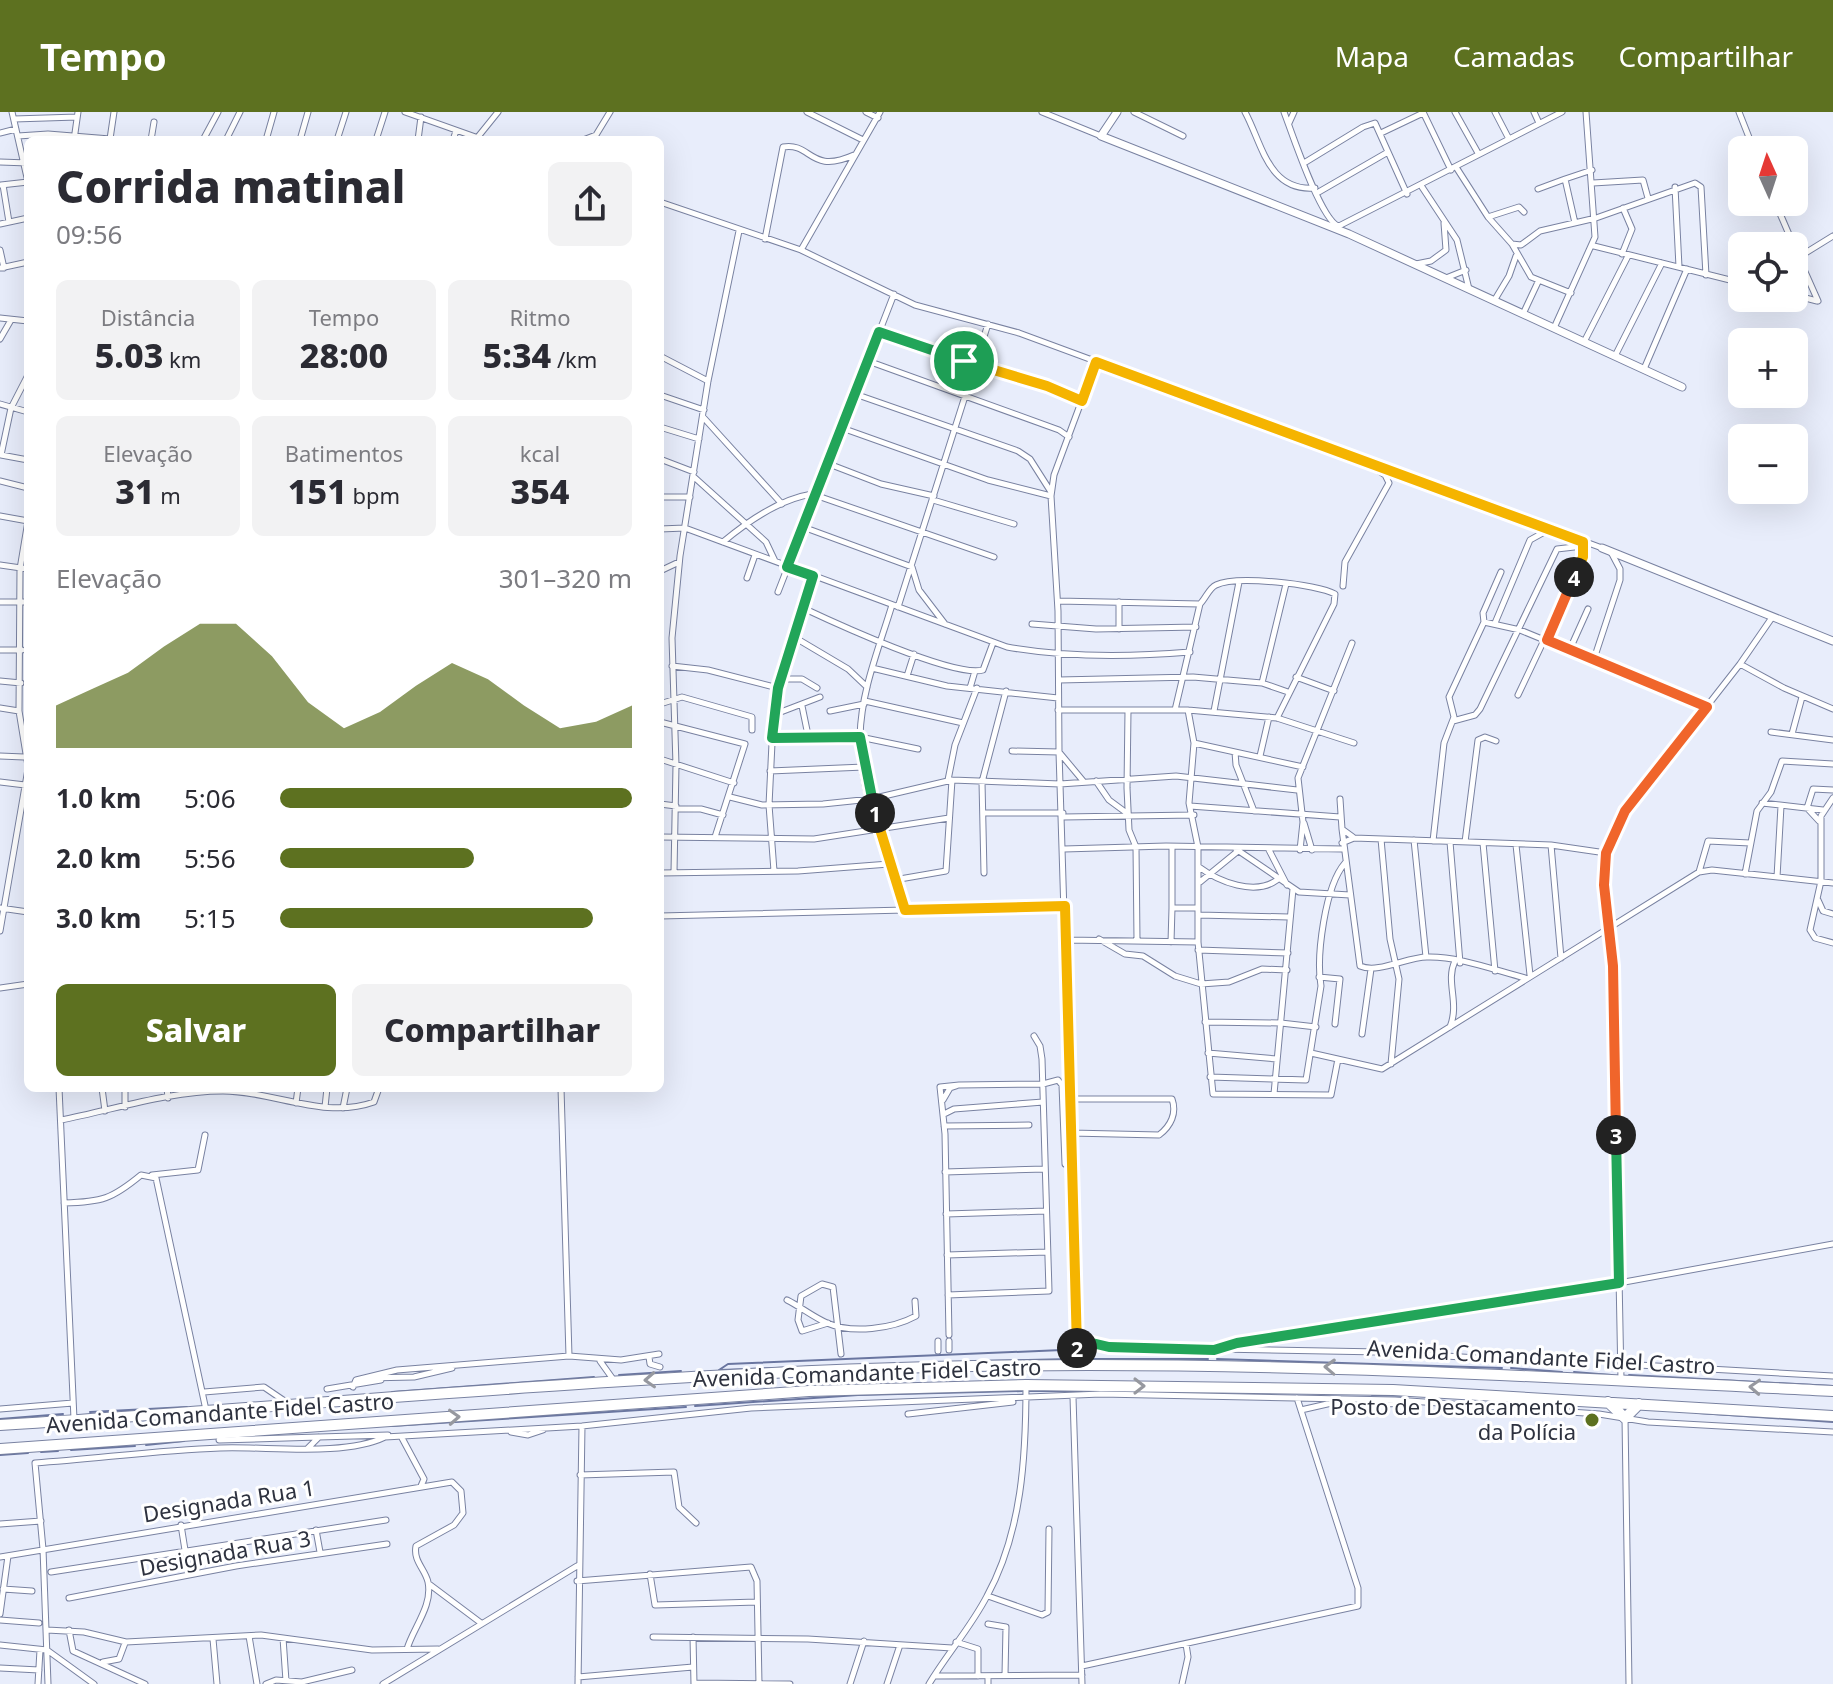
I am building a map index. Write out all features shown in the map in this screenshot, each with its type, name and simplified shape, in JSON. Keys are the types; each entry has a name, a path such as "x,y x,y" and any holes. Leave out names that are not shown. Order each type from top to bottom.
{"highway":[{"name":"Avenida Comandante Fidel Castro","path":"0,1425 615,1382 1078,1359 1405,1369 1833,1391"},
{"name":"Avenida Comandante Fidel Castro","path":"0,1449 138,1438 219,1440 809,1391 1026,1385 1292,1387 1606,1401 1833,1416"},
{"path":"1606,1401 1625,1418 1630,1410 1642,1403"}],"street":[{"path":"12,112 24,157"},
{"path":"111,136 114,112"},
{"path":"205,136 218,112"},
{"path":"228,136 240,112"},
{"path":"267,136 274,112"},
{"path":"301,136 308,112"},
{"path":"338,136 346,112"},
{"path":"377,136 385,112"},
{"path":"405,112 471,136"},
{"path":"479,136 498,112"},
{"path":"592,136 600,131 610,112"},
{"path":"807,112 863,140"},
{"path":"801,250 879,115 866,112"},
{"path":"1042,112 1336,228 1682,387"},
{"path":"1101,136 1117,112"},
{"path":"1134,112 1183,136"},
{"path":"1150,120 1156,112"},
{"path":"1245,112 1264,159 1272,169 1287,182 1316,191 1388,152"},
{"path":"1285,112 1316,191 1336,228"},
{"path":"1288,124 1294,112"},
{"path":"1381,133 1423,112 1454,169 1488,217 1512,244 1516,256 1538,282 1571,293"},
{"path":"1455,112 1478,154"},
{"path":"1495,112 1509,139"},
{"path":"1534,112 1539,123"},
{"path":"1336,228 1422,187 1478,154 1562,112"},
{"path":"1554,328 1594,246 1596,218 1586,115 1576,112"},
{"path":"1739,112 1748,136"},
{"path":"14,119 42,114 78,115 74,136"},
{"path":"419,136 421,117"},
{"path":"152,136 154,122"},
{"path":"1304,163 1369,124 1377,124 1407,194"},
{"path":"454,136 456,131"},
{"path":"0,133 51,136"},
{"path":"765,239 783,147 792,146 818,162 829,164 854,155"},
{"path":"0,162 24,164"},
{"path":"1538,189 1592,170"},
{"path":"1565,179 1575,223"},
{"path":"1593,183 1643,180 1648,198"},
{"path":"9,222 2,185 24,182"},
{"path":"1512,244 1521,245 1540,231 1596,218 1692,183 1701,187 1706,275"},
{"path":"1422,187 1457,240 1467,270 1469,289"},
{"path":"1675,187 1679,267"},
{"path":"664,203 801,250 915,305 988,324 1357,456 1583,544 1602,548 1771,619 1833,641"},
{"path":"1488,217 1513,207 1519,207 1524,212"},
{"path":"1584,342 1625,255 1632,229 1623,208"},
{"path":"0,224 24,219"},
{"path":"1415,264 1431,261 1446,250 1443,219"},
{"path":"674,872 676,725 672,666 679,562 708,381 739,231"},
{"path":"1808,251 1833,236"},
{"path":"1594,246 1728,280"},
{"path":"0,250 2,268 24,263"},
{"path":"1494,301 1516,256"},
{"path":"1615,356 1662,263"},
{"path":"1644,369 1687,269"},
{"path":"1445,278 1467,270"},
{"path":"1808,278 1818,301 1808,298"},
{"path":"1523,314 1538,282"},
{"path":"778,592 894,294"},
{"path":"0,318 24,321"},
{"path":"0,339 11,320"},
{"path":"905,910 889,864 864,767 860,737 864,702 881,640 912,567 988,324"},
{"path":"879,332 1082,401"},
{"path":"664,358 708,381"},
{"path":"868,361 1059,430 1069,438"},
{"path":"1078,1359 1059,752 1058,601 1051,494 1054,475 1096,362"},
{"path":"24,383 11,408 1,455 24,459"},
{"path":"855,394 1023,454 1051,494"},
{"path":"664,397 703,414 782,504"},
{"path":"0,404 24,411"},
{"path":"664,428 699,439"},
{"path":"842,428 944,465 1051,494"},
{"path":"1343,586 1345,562 1389,483 1382,473 1357,456"},
{"path":"664,461 694,474 766,542 775,562"},
{"path":"829,464 881,484 1014,524"},
{"path":"0,481 24,487"},
{"path":"722,542 744,524 782,504 816,494 994,557"},
{"path":"664,497 690,497"},
{"path":"0,516 24,520"},
{"path":"803,527 912,567"},
{"path":"664,529 685,528 993,643 1059,655 1190,652"},
{"path":"1495,623 1532,536 1549,529"},
{"path":"1453,721 1478,713 1520,630 1553,554 1562,547 1583,544"},
{"path":"1518,695 1547,640 1582,560 1583,544"},
{"path":"24,546 19,603 24,661"},
{"path":"1594,659 1620,580 1620,569 1611,552"},
{"path":"747,578 755,555"},
{"path":"664,569 679,562"},
{"path":"0,565 24,569"},
{"path":"912,567 919,590 945,625"},
{"path":"1433,841 1444,743 1453,721 1449,697 1484,622 1483,613 1501,572"},
{"path":"774,871 769,805 773,715 778,688 813,576"},
{"path":"1214,711 1239,582"},
{"path":"1175,710 1200,604 1215,585 1239,582 1286,584 1325,590 1336,597 1277,718"},
{"path":"1262,683 1286,584"},
{"path":"1058,601 1200,604"},
{"path":"0,602 24,602"},
{"path":"1119,602 1119,629"},
{"path":"803,608 914,654 975,671 983,670 993,643"},
{"path":"1570,649 1588,609"},
{"path":"1621,1381 1610,929 1604,885 1606,853 1625,811 1740,664 1771,619"},
{"path":"1484,622 1547,640 1707,707"},
{"path":"1032,624 1119,629 1196,627"},
{"path":"794,637 848,669 867,687"},
{"path":"1312,850 1297,790 1303,767 1352,643"},
{"path":"0,650 22,650"},
{"path":"907,677 914,654"},
{"path":"1740,664 1802,697 1833,709"},
{"path":"672,666 708,670 778,688"},
{"path":"872,668 973,688 1058,698"},
{"path":"0,756 24,757 19,711 24,670"},
{"path":"894,880 946,871 950,780 975,671"},
{"path":"1059,680 1184,677 1262,683 1288,692"},
{"path":"1296,677 1334,691"},
{"path":"781,679 802,679 817,688"},
{"path":"0,681 21,683"},
{"path":"984,873 982,782 1006,691"},
{"path":"773,715 820,697"},
{"path":"1792,734 1802,697"},
{"path":"664,703 685,698 745,714 753,719 752,730"},
{"path":"830,711 864,702 963,723"},
{"path":"802,706 809,740"},
{"path":"0,708 19,711"},
{"path":"1058,710 1188,710 1269,717 1354,743"},
{"path":"1188,710 1194,743 1190,806 1198,847 1198,950 1212,1092 1217,1097 1331,1095 1338,1059"},
{"path":"1128,711 1129,830 1136,847 1137,940"},
{"path":"1260,756 1269,717"},
{"path":"664,723 744,743 746,748 715,837"},
{"path":"1771,732 1833,740"},
{"path":"772,738 809,740 860,737 918,749"},
{"path":"1465,842 1478,740 1485,737 1496,741"},
{"path":"1194,743 1303,767"},
{"path":"1012,751 1059,752 1084,782"},
{"path":"1235,752 1254,811"},
{"path":"1745,874 1762,803 1783,759 1833,764"},
{"path":"664,760 734,783"},
{"path":"770,771 864,767"},
{"path":"730,797 769,805 871,799 950,780 1060,784 1191,776 1297,790"},
{"path":"1096,781 1109,800 1129,814"},
{"path":"0,782 24,785"},
{"path":"1807,808 1813,788 1833,790"},
{"path":"0,931 24,790"},
{"path":"1833,798 1823,810 1820,822 1821,881 1810,932 1833,943"},
{"path":"1340,799 1342,846 1358,962 1371,969 1426,957 1528,977"},
{"path":"1762,803 1823,810"},
{"path":"664,805 723,815"},
{"path":"1190,806 1302,818 1340,817"},
{"path":"1777,877 1781,806"},
{"path":"1807,808 1820,822"},
{"path":"983,813 1194,815"},
{"path":"664,838 830,838 949,818"},
{"path":"1300,850 1302,818"},
{"path":"1342,829 1354,838 1551,845 1606,853"},
{"path":"1064,849 1198,847 1321,850 1342,846 1354,838"},
{"path":"1381,839 1393,962 1399,979 1391,1064"},
{"path":"1414,840 1426,957"},
{"path":"1311,841 1321,850"},
{"path":"1699,872 1708,841 1750,843"},
{"path":"1450,842 1459,950 1457,962 1451,971 1456,1006 1450,1028"},
{"path":"1483,843 1495,971"},
{"path":"1516,845 1528,977"},
{"path":"1551,845 1561,958"},
{"path":"1171,942 1172,847"},
{"path":"1199,882 1236,850"},
{"path":"1236,850 1290,888 1329,896 1350,895"},
{"path":"1269,850 1290,888 1287,970 1274,1094"},
{"path":"1210,1077 1306,1080 1316,1027 1329,896 1345,863"},
{"path":"664,873 774,871 889,864"},
{"path":"1199,867 1220,882 1259,887 1277,880"},
{"path":"1311,1053 1366,1064 1376,1070 1391,1064 1699,872 1833,883"},
{"path":"1817,896 1823,911 1833,914"},
{"path":"664,916 1065,906"},
{"path":"2,908 24,911"},
{"path":"1172,908 1289,917"},
{"path":"1099,939 1125,954 1143,956 1175,976 1201,984 1229,982 1262,969 1287,970"},
{"path":"1066,940 1198,942"},
{"path":"1198,950 1288,953"},
{"path":"1459,950 1473,966"},
{"path":"1362,1034 1371,969"},
{"path":"1319,977 1340,979 1335,1024"},
{"path":"0,988 24,985"},
{"path":"1204,1022 1281,1023 1316,1027"},
{"path":"948,1295 1049,1291 1043,1084 1041,1052 1034,1036"},
{"path":"1208,1053 1277,1059"},
{"path":"949,1350 944,1126 940,1087 1043,1084 1055,1080 1062,1085 1065,1164"},
{"path":"59,1092 74,1420"},
{"path":"103,1092 105,1111"},
{"path":"125,1092 125,1107"},
{"path":"167,1092 168,1098"},
{"path":"61,1120 196,1092"},
{"path":"241,1092 343,1108 373,1103 377,1092"},
{"path":"296,1103 297,1092"},
{"path":"325,1107 327,1092"},
{"path":"343,1108 346,1092"},
{"path":"561,1092 569,1356"},
{"path":"1069,1099 1172,1099 1174,1103 1172,1120 1159,1135 1071,1133"},
{"path":"943,1115 954,1109 1043,1102"},
{"path":"944,1126 1029,1125"},
{"path":"64,1203 103,1201 127,1189 138,1177 198,1170 205,1135"},
{"path":"945,1172 1045,1169"},
{"path":"151,1175 157,1180 206,1411"},
{"path":"946,1214 1046,1211"},
{"path":"1214,1350 1237,1343 1619,1283 1833,1244"},
{"path":"947,1255 1047,1252"},
{"path":"828,1323 802,1331 798,1320 801,1296 822,1284 834,1291 844,1290"},
{"path":"834,1291 841,1354"},
{"path":"787,1300 837,1325 900,1325 916,1316 915,1301"},
{"path":"938,1341 938,1351"},
{"path":"1078,1359 1092,1343 1109,1347 1381,1352 1494,1359"},
{"path":"1212,1365 1214,1350"},
{"path":"353,1387 356,1380 362,1377 460,1365 569,1356 600,1361 659,1354"},
{"path":"649,1357 650,1364 660,1367"},
{"path":"600,1361 615,1382"},
{"path":"1621,1364 1833,1376"},
{"path":"362,1377 414,1377 460,1365"},
{"path":"327,1389 353,1387 386,1378"},
{"path":"929,1684 988,1596 1017,1507 1024,1465 1026,1385"},
{"path":"204,1392 264,1387 290,1406"},
{"path":"219,1440 308,1449 366,1444 385,1437 545,1429 751,1408 923,1401 960,1404 975,1409 1026,1400 1101,1394 1417,1402 1833,1432"},
{"path":"1073,1397 1082,1684"},
{"path":"1082,1666 1349,1610 1360,1603 1358,1588 1297,1398"},
{"path":"690,1400 691,1416"},
{"path":"923,1401 935,1410"},
{"path":"1301,1410 1357,1401"},
{"path":"0,1409 73,1403"},
{"path":"908,1414 960,1404"},
{"path":"1625,1418 1629,1684"},
{"path":"582,1426 577,1566 578,1680 693,1667"},
{"path":"38,1684 47,1630 35,1463 140,1455 219,1440 382,1434 402,1438"},
{"path":"308,1449 319,1437"},
{"path":"345,1437 366,1444"},
{"path":"138,1438 140,1455"},
{"path":"402,1438 424,1479 421,1487"},
{"path":"68,1444 70,1461"},
{"path":"580,1475 674,1472 679,1507 696,1523"},
{"name":"Designada Rua 1","path":"0,1557 452,1482 461,1491 463,1506 459,1521 417,1544 415,1557 429,1584"},
{"path":"51,1572 386,1520"},
{"path":"0,1524 41,1521"},
{"path":"181,1525 189,1575"},
{"path":"988,1596 1046,1614 1050,1607 1049,1529"},
{"path":"316,1530 320,1552"},
{"name":"Designada Rua 3","path":"69,1598 320,1552 387,1544"},
{"path":"8,1556 0,1617 39,1623"},
{"path":"577,1581 748,1565 756,1576 759,1683"},
{"path":"388,1683 438,1649 577,1566"},
{"path":"650,1574 655,1605 757,1602"},
{"path":"407,1649 423,1615 429,1584 481,1623"},
{"path":"3,1589 32,1591"},
{"path":"988,1624 1006,1627 1005,1675"},
{"path":"47,1630 69,1630 126,1642 249,1636 368,1649 438,1649"},
{"path":"69,1630 73,1651 145,1684"},
{"path":"249,1636 257,1684"},
{"path":"653,1637 954,1645 978,1649 978,1676"},
{"path":"693,1637 694,1683 790,1684"},
{"path":"283,1638 286,1681"},
{"path":"213,1639 217,1684"},
{"path":"850,1684 864,1641"},
{"path":"102,1663 119,1659 126,1642"},
{"path":"1182,1684 1188,1657 1186,1644"},
{"path":"0,1645 44,1650 94,1684"},
{"path":"887,1684 900,1645"},
{"path":"44,1650 48,1684"},
{"path":"0,1668 39,1670"},
{"path":"266,1684 302,1682 352,1670"},
{"path":"934,1676 1082,1675"},
{"path":"988,1676 988,1684"}],"waterway":[{"path":"719,1370 728,1364 1062,1350 1069,1352 1071,1359"},
{"path":"980,1361 1073,1359"},
{"path":"1086,1359 1208,1359"},
{"path":"1217,1359 1502,1368"},
{"path":"720,1370 913,1363"},
{"path":"1511,1368 1562,1372"},
{"path":"619,1375 681,1371"},
{"path":"1574,1372 1611,1375"},
{"path":"1629,1375 1833,1386"},
{"path":"392,1392 594,1377"},
{"path":"695,1406 858,1395 1022,1391"},
{"path":"1029,1391 1082,1391"},
{"path":"1372,1395 1414,1396"},
{"path":"90,1412 187,1407"},
{"path":"392,1426 686,1407"},
{"path":"1699,1413 1833,1422"},
{"path":"0,1419 63,1414"},
{"path":"146,1445 184,1441"},
{"path":"71,1450 135,1446"},
{"path":"41,1452 58,1451"},
{"path":"0,1455 28,1453"}],"place":[{"name":"Posto de Destacamento da Polícia","path":"1592,1420"}],"route":[{"path":"879,332 964,361 1047,386 1082,401 1096,362 1223,406 1583,542 1582,560 1547,640 1707,707 1625,811 1613,834 1604,866 1613,966 1619,1283 1222,1345 1214,1350 1109,1347 1092,1343 1077,1353 1065,906 905,910 871,799 860,737 809,740 772,738 774,702 813,576 787,567 879,332"}]}
